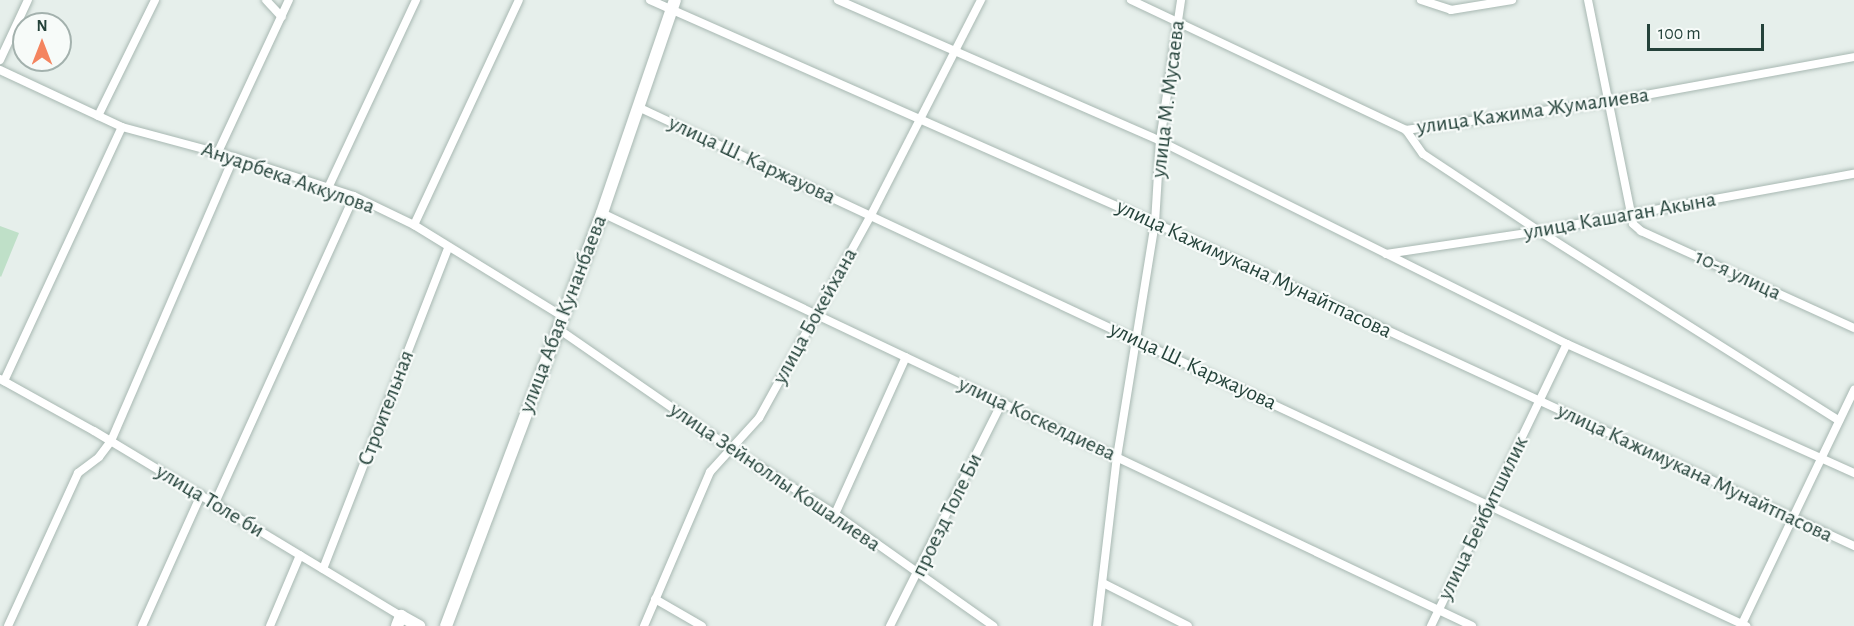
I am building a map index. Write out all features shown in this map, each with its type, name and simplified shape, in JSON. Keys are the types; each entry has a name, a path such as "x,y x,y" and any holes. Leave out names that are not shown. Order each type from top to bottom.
{"street":[{"path":"0,60 28,0"},
{"path":"98,116 155,0"},
{"path":"266,0 282,17"},
{"path":"218,152 289,0"},
{"path":"328,188 416,0"},
{"path":"414,225 519,0"},
{"name":"улица Кажимукана Мунайтпасова","path":"650,0 673,5 920,120 1155,223 1854,546"},
{"path":"838,0 1160,141 1567,344 1854,473"},
{"name":"улица Бокейхана","path":"644,626 710,472 759,418 871,215 981,0"},
{"name":"улица Кажима Жумалиева","path":"1131,0 1406,130 1607,102 1854,57"},
{"name":"улица М. Мусаева","path":"1097,626 1117,458 1155,223 1160,141 1181,0"},
{"path":"1421,0 1451,10 1512,0"},
{"path":"1588,0 1629,213"},
{"name":"улица Абая Кунанбаева","path":"446,626 602,213 673,5"},
{"name":"Ануарбека Аккулова","path":"0,70 122,127 218,152 354,196 414,225 560,322"},
{"name":"улица Ш. Каржауова","path":"639,107 1743,625"},
{"path":"2,380 122,127"},
{"path":"1406,130 1423,154 1539,231 1839,421"},
{"path":"9,626 78,473 99,457 111,441 234,157"},
{"name":"улица Кашаган Акына","path":"1385,254 1539,231 1854,174"},
{"path":"214,505 354,196"},
{"name":"улица Коскелдиева","path":"602,213 1472,626"},
{"name":"10-я улица","path":"1629,213 1633,224 1641,231 1854,328"},
{"name":"Строительная","path":"323,569 448,248"},
{"name":"улица Зейноллы Кошалиева","path":"560,322 730,448 835,514 993,626"},
{"name":"улица Бейбитшилик","path":"1431,626 1567,344"},
{"path":"835,514 906,357"},
{"name":"улица Толе би","path":"2,380 111,441 300,555 399,621 419,626"},
{"path":"1743,625 1854,390"},
{"name":"проезд Толе Би","path":"890,626 1002,402"},
{"path":"142,626 201,495"},
{"path":"270,626 300,555"},
{"path":"1103,583 1188,626"},
{"path":"655,599 702,626"}],"green space":[{"path":"0,226 19,233 1,277 0,276"}]}
